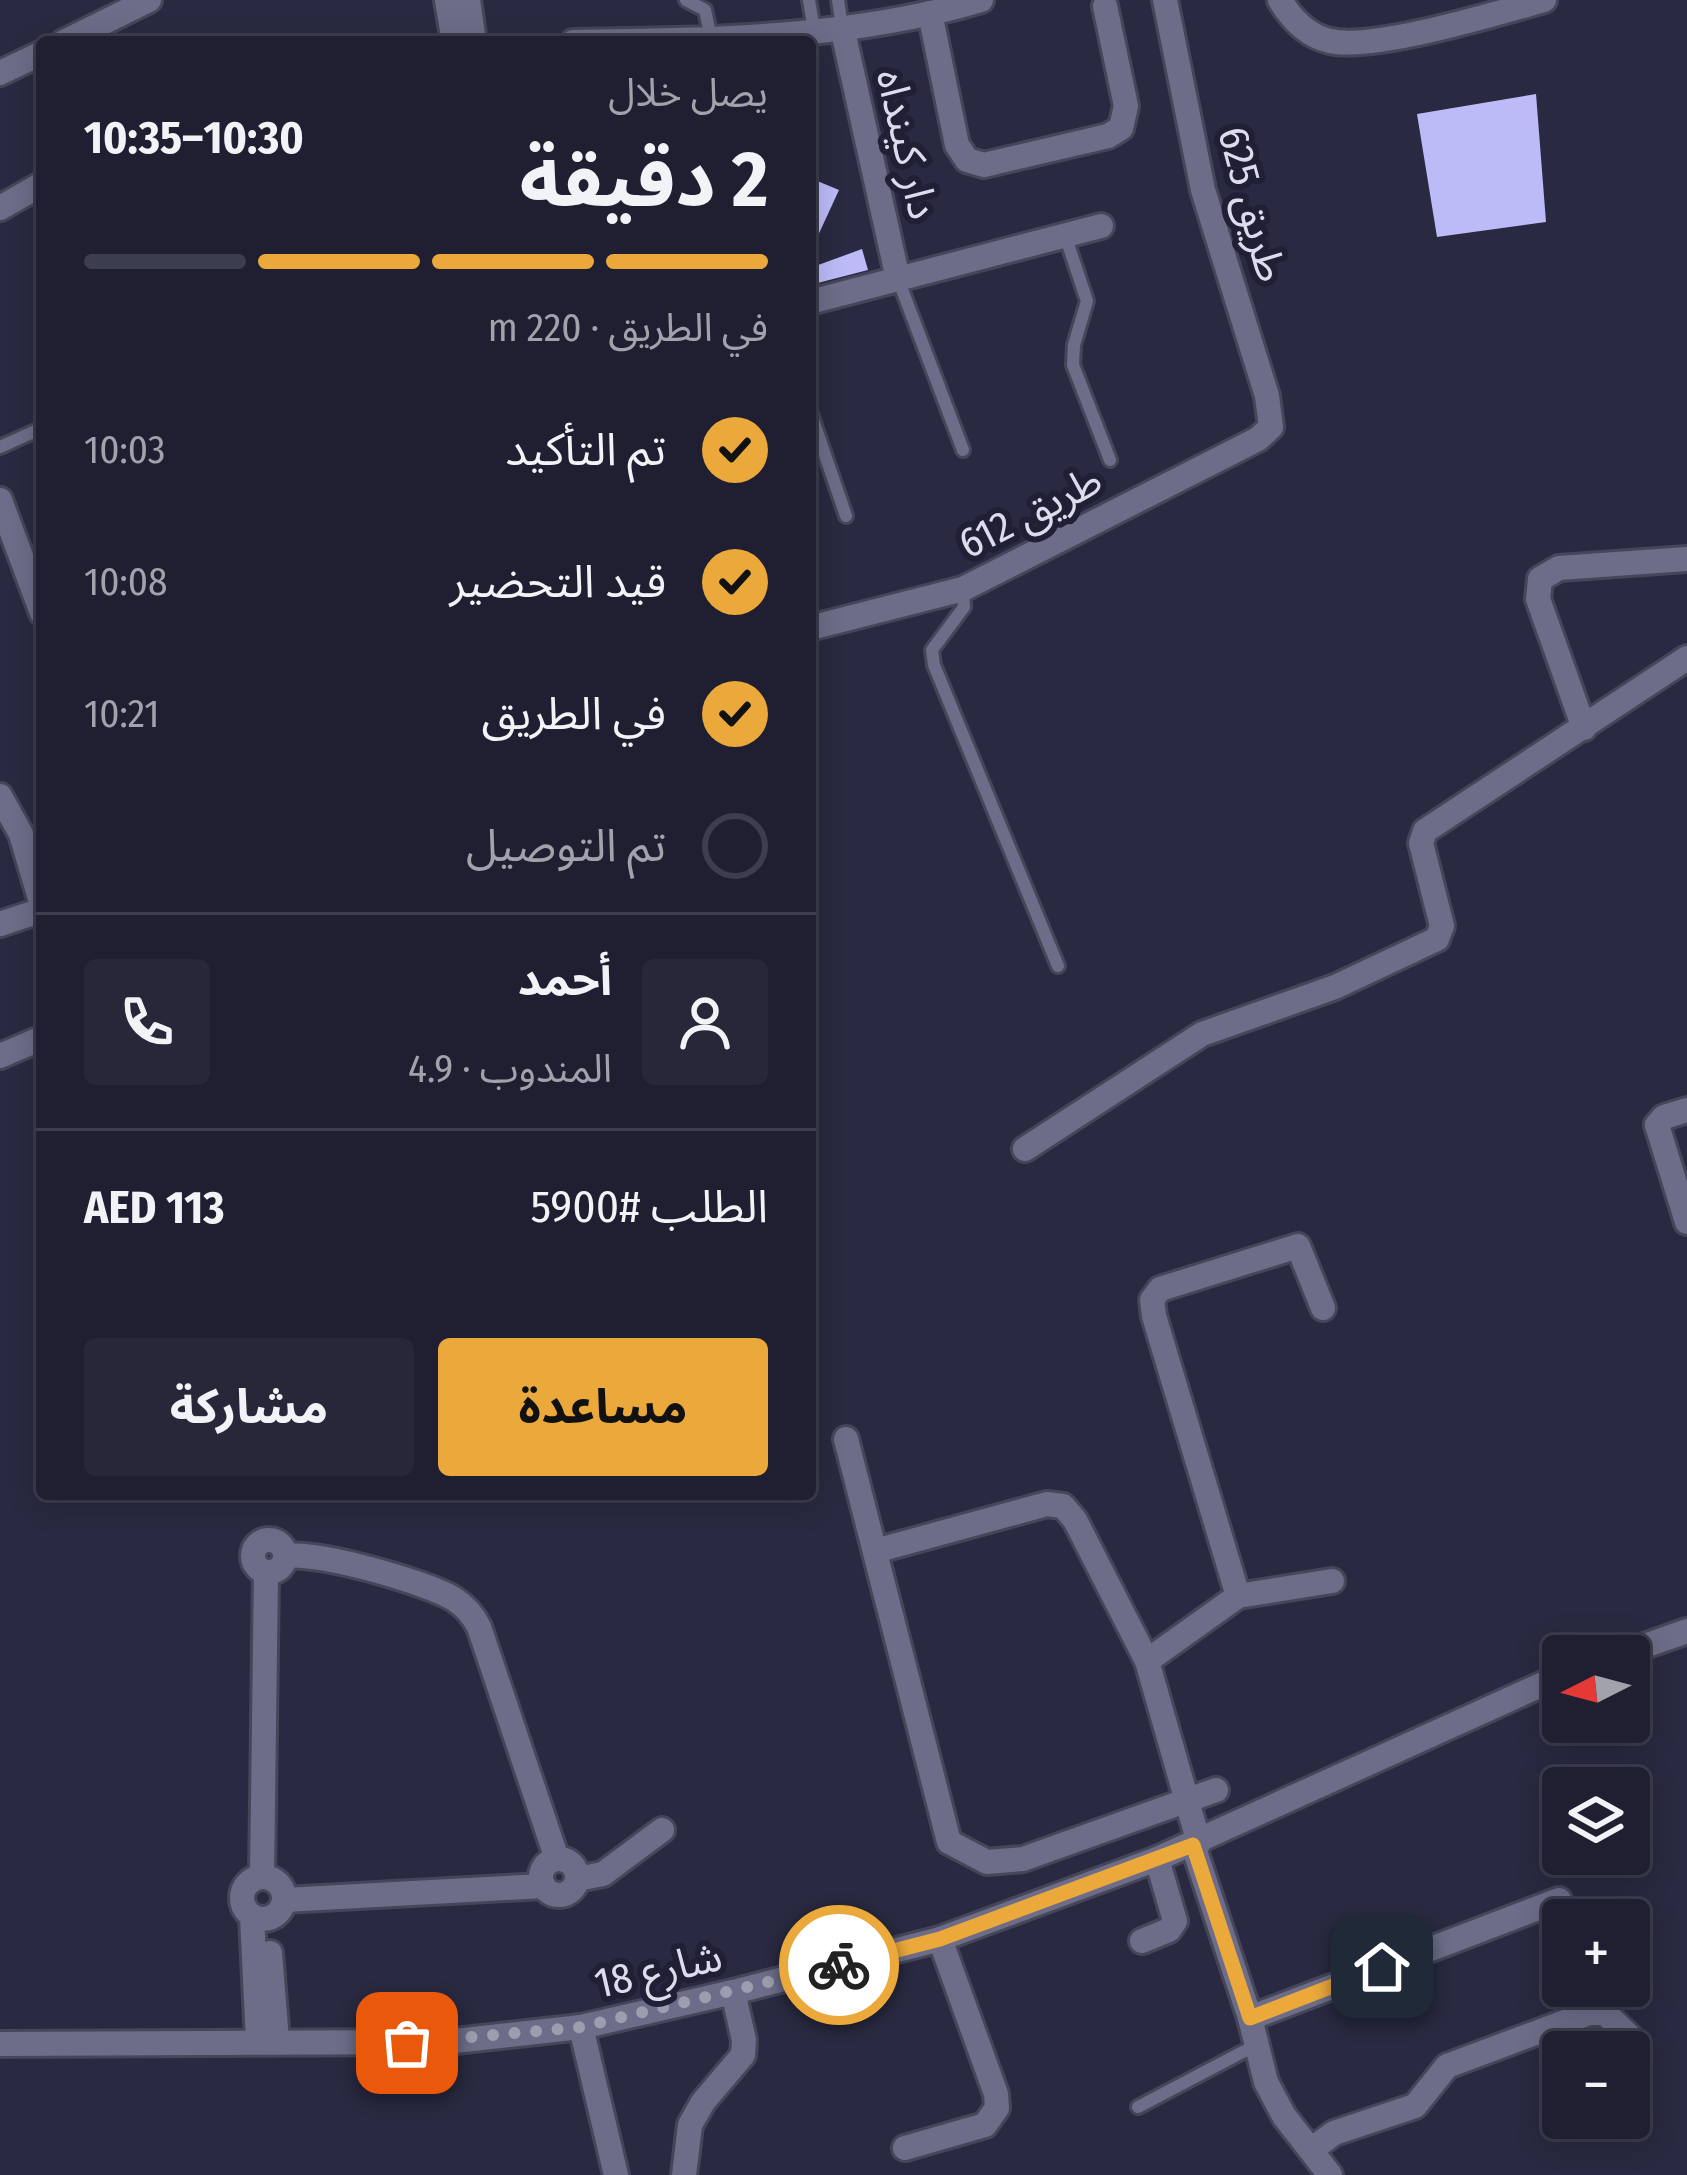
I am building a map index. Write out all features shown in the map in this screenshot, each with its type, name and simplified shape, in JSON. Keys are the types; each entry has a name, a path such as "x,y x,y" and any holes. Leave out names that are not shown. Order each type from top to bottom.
{"street":[{"path":"76,36 149,0"},
{"path":"447,0 453,36"},
{"path":"468,0 473,36"},
{"path":"746,36 930,14 981,0"},
{"name":"طريق 625","path":"1165,0 1204,190 1268,396 1270,427"},
{"path":"1280,0 1307,31 1348,44 1544,0"},
{"path":"930,14 957,145 967,160 984,165 1108,136 1121,128 1126,106 1105,6"},
{"name":"دار كينداه","path":"842,27 898,279"},
{"path":"0,74 36,56"},
{"path":"0,208 36,187"},
{"path":"816,300 1101,226"},
{"name":"طريق 612","path":"816,626 963,589 1258,439 1270,427"},
{"path":"0,500 36,597"},
{"path":"1584,728 1538,599 1540,579 1559,568 1687,559"},
{"path":"1025,1149 1202,1034 1335,987 1437,939 1442,926 1421,843 1425,831 1687,658"},
{"path":"0,796 15,819 36,886"},
{"path":"0,924 36,910"},
{"path":"0,1056 36,1041"},
{"path":"1687,1110 1664,1117 1657,1125 1687,1222"},
{"path":"1238,1597 1152,1300 1160,1288 1298,1246 1323,1308"},
{"path":"846,1439 949,1842 987,1862 1024,1859 1216,1790"},
{"path":"874,1551 1047,1504 1063,1506 1075,1520 1147,1661 1256,2045 1274,2099 1314,2165 1334,2133 1415,2106 1447,2066 1588,2013 1610,2016 1624,2031"},
{"path":"262,1877 276,1564 326,1558 435,1591 466,1608 479,1627 557,1859"},
{"path":"1147,1661 1238,1597 1332,1581"},
{"path":"1650,1644 1687,1630"},
{"name":"شارع 18","path":"0,2044 446,2042 581,2027 940,1939 1196,1844 1542,1682"},
{"path":"578,1879 602,1874 662,1830"},
{"path":"543,1886 543,1869 557,1859 570,1862 578,1879"},
{"path":"1142,1941 1169,1930 1175,1921 1157,1859"},
{"path":"262,1877 280,1886 268,1912 267,2040"},
{"path":"262,1877 243,1889 242,1905 268,1912 543,1886 560,1896 572,1891 578,1879"},
{"path":"1250,2018 1542,1906"},
{"path":"904,2148 985,2125 997,2108 940,1939"},
{"path":"684,2175 690,2125 743,2055 733,1991"},
{"path":"581,2027 616,2175"}],"lane":[{"path":"686,0 705,10 711,36"},
{"path":"809,0 814,30"},
{"path":"838,0 842,27"},
{"path":"1065,235 1087,301 1073,364 1110,460"},
{"path":"898,279 964,450"},
{"path":"816,428 846,516"},
{"path":"0,447 36,431"},
{"path":"963,589 964,607 932,650 934,665 1058,967"},
{"path":"1138,2108 1256,2045"}],"building":[{"path":"1536,94 1546,222 1437,237 1417,114"},
{"path":"816,180 839,190 816,240"},
{"path":"862,249 868,270 816,283 816,266"}],"way so far":[{"path":"407,2043 581,2027 839,1965"}],"route":[{"path":"839,1965 940,1939 1193,1845 1250,2018 1382,1967"}]}
